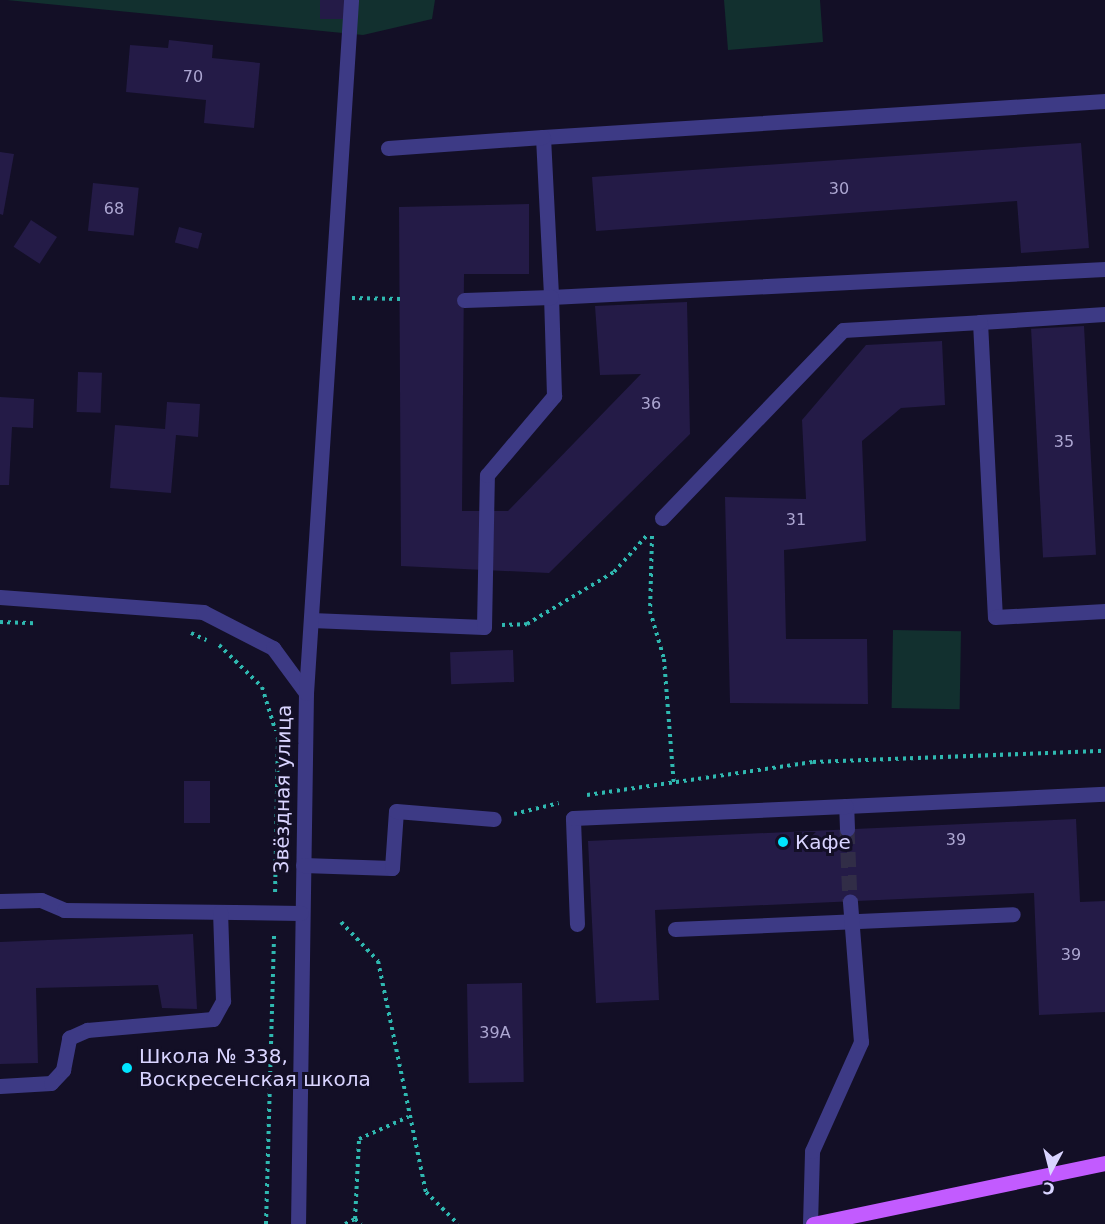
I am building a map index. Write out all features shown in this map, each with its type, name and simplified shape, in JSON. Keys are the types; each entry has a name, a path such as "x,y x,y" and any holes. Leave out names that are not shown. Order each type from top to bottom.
{"main road":[{"path":"812,1224 1105,1162"}],"street":[{"path":"306,693 351,0"},
{"path":"388,148 1105,101"},
{"path":"311,620 484,627 487,475 554,396 543,137"},
{"path":"464,300 1105,269"},
{"path":"662,518 843,330 1105,314"},
{"path":"980,322 995,617 1105,611"},
{"name":"Звёздная улица","path":"0,597 204,612 273,648 306,693 298,1224"},
{"path":"578,924 573,818 1105,794"},
{"path":"846,806 847,829"},
{"path":"303,865 392,868 396,811 494,819"},
{"path":"0,901 41,900 64,910 301,913"},
{"path":"812,1224 812,1151 861,1042 850,901"},
{"path":"0,1086 51,1083 63,1070 69,1038 87,1029 213,1019 223,1001 220,912"},
{"path":"675,929 1013,914"}],"path":[{"path":"333,297 401,299"},
{"path":"484,627 527,624 614,572 662,518"},
{"path":"652,530 650,611 664,659 674,785"},
{"path":"0,622 46,623"},
{"path":"180,629 218,644 262,687 278,739 266,1224"},
{"path":"575,799 813,762 1105,752"},
{"path":"494,819 564,801"},
{"path":"342,922 378,961 408,1116 426,1192 458,1224"},
{"path":"355,1219 359,1139 408,1116"},
{"path":"345,1224 355,1219"},
{"path":"355,1219 361,1224"}],"green space":[{"path":"7,0 435,0 432,19 363,35"},
{"path":"724,0 820,0 823,42 728,50"},
{"path":"893,630 961,631 960,709 892,708"}],"building":[{"path":"320,0 344,0 344,19 320,19"},
{"path":"169,40 213,45 212,58 260,63 254,128 204,123 206,100 126,92 130,45 168,48"},
{"path":"1081,143 1089,248 1021,253 1017,201 596,231 592,177"},
{"path":"0,152 14,154 3,215 0,214"},
{"path":"93,183 139,188 134,236 88,231"},
{"path":"529,204 529,274 464,274 462,511 508,511 641,374 600,375 595,306 687,302 690,434 549,573 401,566 399,207"},
{"path":"31,220 57,237 40,264 14,247"},
{"path":"179,227 202,233 198,249 175,242"},
{"path":"1084,326 1096,555 1043,557 1031,329"},
{"path":"942,341 945,405 901,408 862,441 866,541 784,550 786,639 867,639 868,704 730,703 725,497 806,499 802,420 866,345"},
{"path":"78,372 102,373 101,413 77,412"},
{"path":"0,397 34,399 33,428 12,427 9,485 0,485"},
{"path":"167,402 200,404 198,437 176,435 171,493 110,488 115,425 165,429"},
{"path":"513,650 514,682 451,684 450,652"},
{"path":"184,781 210,781 210,823 184,823"},
{"path":"1076,819 1080,902 1105,901 1105,1012 1039,1015 1034,893 655,910 659,1000 596,1003 588,841"},
{"path":"193,934 197,1009 162,1008 158,985 36,988 38,1063 0,1064 0,942"},
{"path":"522,983 524,1082 469,1083 467,984"}],"tunnel":[{"path":"847,829 850,901"}],"place":[{"name":"Кафе","path":"783,842"},
{"name":"Школа № 338, Воскресенская школа","path":"127,1068"}]}
